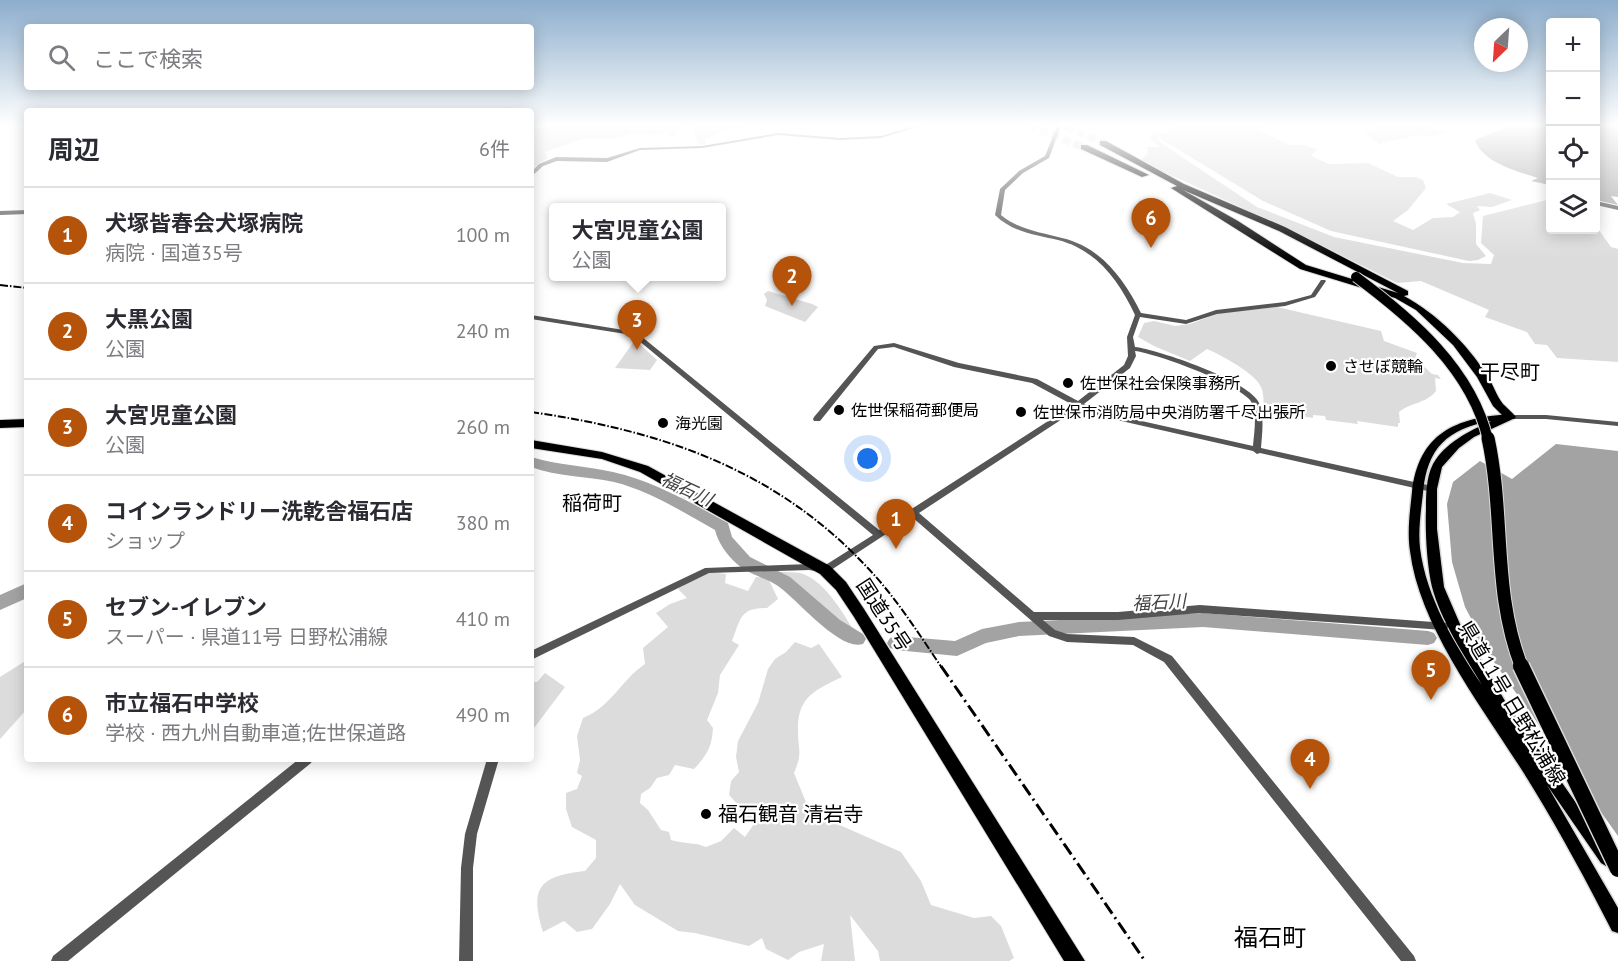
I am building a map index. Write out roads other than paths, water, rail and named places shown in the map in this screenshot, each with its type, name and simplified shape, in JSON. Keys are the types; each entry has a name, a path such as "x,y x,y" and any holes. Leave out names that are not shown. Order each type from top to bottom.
{"highway":[{"path":"1141,171 1282,229 1383,280 1448,322 1469,344 1484,365 1507,404 1510,417"},
{"path":"1151,171 1303,267 1398,296 1419,308 1441,325 1457,342 1482,376 1497,404 1510,417"},
{"path":"1179,187 1319,255 1356,277 1397,308 1438,349 1467,389 1482,418 1493,461 1497,554 1509,628 1522,669 1618,869"},
{"path":"0,424 24,423"},
{"name":"国道35号","path":"534,444 597,453 629,462 825,570 841,586 860,613 1075,961"}],"main road":[{"name":"県道11号 日野松浦線","path":"1510,417 1472,420 1451,430 1432,446 1425,456 1417,486 1415,554 1423,580 1448,626 1618,876"},
{"name":"県道11号 日野松浦線","path":"1510,417 1470,435 1455,446 1437,466 1432,489 1433,564 1448,626 1463,667 1536,780 1618,925"}],"street":[{"path":"534,655 708,570 745,567 809,567 825,570 1078,405 1126,366 1132,356 1130,337 1138,315 1114,274 1090,252 1069,242 1023,230 998,215 1002,190 1023,171"},
{"path":"1600,204 1618,208"},
{"path":"0,213 24,212"},
{"path":"1138,315 1186,322 1216,312 1285,304 1313,296 1323,281"},
{"path":"534,317 634,333 878,534"},
{"path":"817,419 876,347 885,345 903,347 924,356 982,372 1034,381 1095,413 1432,489"},
{"path":"1131,349 1140,348 1167,356 1240,389 1252,398 1257,406 1257,451"},
{"path":"1510,417 1546,417 1618,424"},
{"path":"913,513 1052,633 1074,639 1134,641 1168,658 1409,961"},
{"path":"1031,616 1118,616 1200,609 1448,626"},
{"path":"58,961 303,762"},
{"path":"466,961 467,868 471,834 492,762"}],"waterway":[{"name":"福石川","path":"534,463 627,481 655,492 722,527 725,539 744,561 784,582 834,625 857,639"},
{"name":"福石川","path":"0,603 24,591"},
{"name":"福石川","path":"896,643 957,649 982,636 1019,629 1203,620 1428,638"}],"railway":[{"path":"0,285 24,288"},
{"path":"534,413 578,420 667,442 710,458 790,501 827,529 884,586 942,668"},
{"path":"941,666 1145,961"}],"place":[{"name":"市立福石中学校","path":"1151,248"},
{"name":"大黒公園","path":"792,306"},
{"name":"大宮児童公園","path":"637,350"},
{"name":"させぼ競輪","path":"1331,366"},
{"name":"佐世保社会保険事務所","path":"1068,383"},
{"name":"佐世保稲荷郵便局","path":"839,410"},
{"name":"佐世保市消防局中央消防署千尽出張所","path":"1021,412"},
{"name":"海光園","path":"663,423"},
{"name":"犬塚皆春会犬塚病院","path":"896,549"},
{"name":"セブン-イレブン","path":"1431,700"},
{"name":"コインランドリー洗乾舎福石店","path":"1310,789"},
{"name":"福石観音 清岩寺","path":"706,814"}],"district":[{"name":"干尽町","path":"1510,372"},
{"name":"稲荷町","path":"592,503"},
{"name":"福石町","path":"1270,937"}]}
